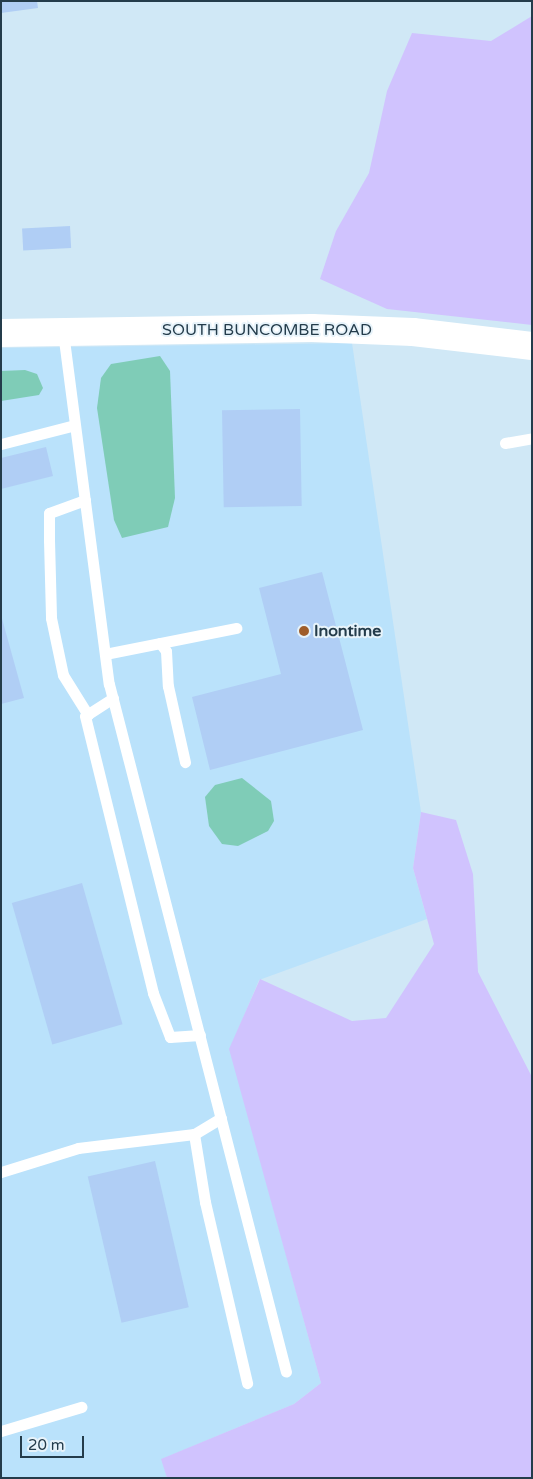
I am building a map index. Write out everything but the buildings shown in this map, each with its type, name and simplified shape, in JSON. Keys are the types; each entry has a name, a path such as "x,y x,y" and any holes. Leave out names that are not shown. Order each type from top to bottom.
{"main road":[{"name":"SOUTH BUNCOMBE ROAD","path":"1,333 312,328 413,332 532,346"}],"lane":[{"path":"63,332 105,654 113,698 286,1372"},
{"path":"1,444 75,425"},
{"path":"505,443 532,438"},
{"path":"85,500 49,513 51,618 62,676 88,714 153,993 170,1037 200,1035"},
{"path":"105,654 236,628"},
{"path":"160,643 166,651 168,686 185,762"},
{"path":"88,714 113,698"},
{"path":"1,1172 78,1148 194,1134 221,1118"},
{"path":"194,1134 204,1202 247,1384"},
{"path":"1,1431 81,1407"}],"shaded area":[{"path":"532,16 532,325 387,309 320,279 336,231 369,173 387,91 412,33 491,41"},
{"path":"352,343 421,812 413,868 427,919 259,980 230,1049 321,1383 294,1404 162,1459 167,1478 1,1478 1,348"},
{"path":"160,356 170,371 175,498 168,527 122,538 114,520 97,408 101,378 111,364"},
{"path":"25,370 37,374 43,388 39,395 1,401 1,371"},
{"path":"242,778 271,801 274,821 268,831 238,846 222,844 209,826 205,797 215,785"},
{"path":"421,812 456,820 473,874 478,972 532,1077 532,1478 167,1478 161,1459 294,1404 321,1383 229,1049 260,979 352,1021 386,1018 434,944 413,868"}],"place":[{"name":"Inontime","path":"304,631"}]}
